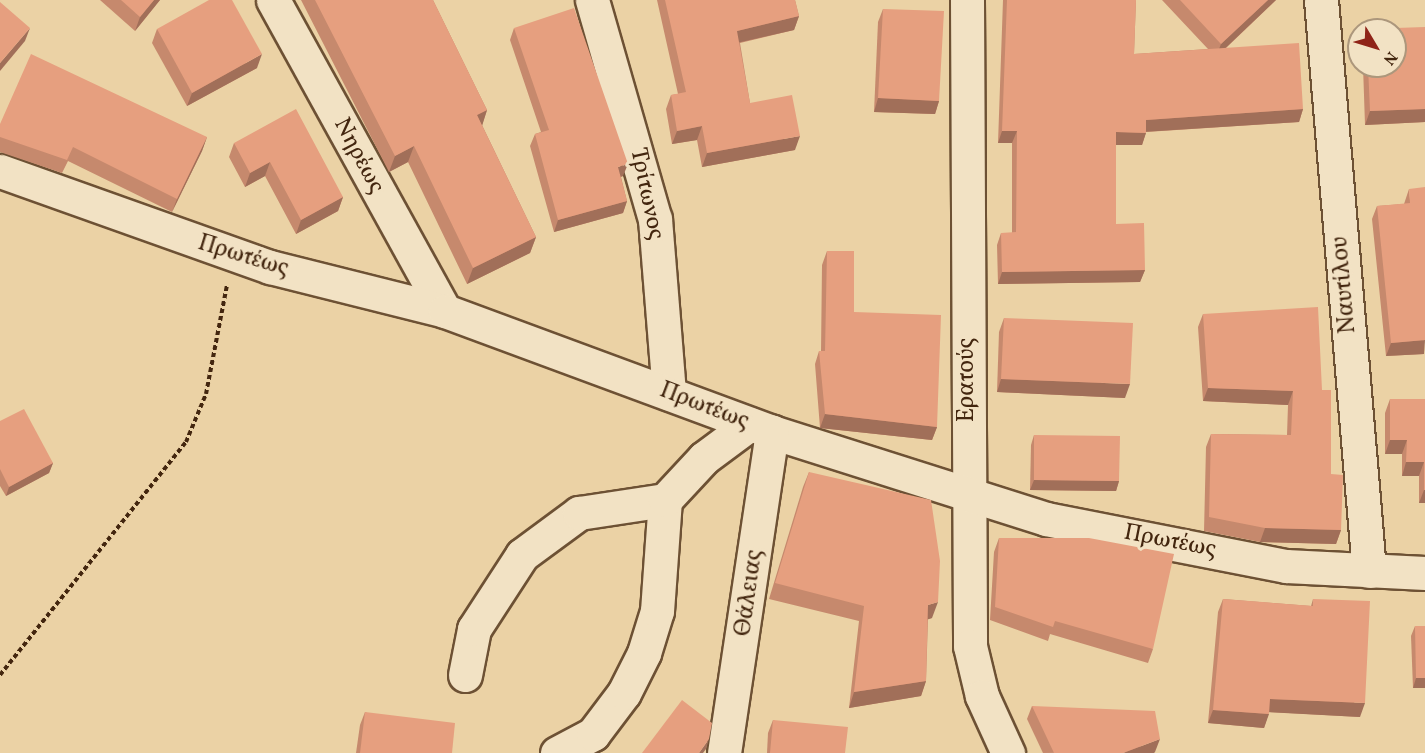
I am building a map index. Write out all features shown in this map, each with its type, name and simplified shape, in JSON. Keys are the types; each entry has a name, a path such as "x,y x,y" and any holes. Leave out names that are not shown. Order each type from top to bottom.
{"street":[{"name":"Νηρέως","path":"273,0 445,311"},
{"name":"Τρίτωνος","path":"592,0 655,219 669,393"},
{"name":"Ερατούς","path":"967,0 970,646 982,696 1008,753"},
{"name":"Ναυτίλου","path":"1321,0 1369,571"},
{"name":"Πρωτέως","path":"0,171 232,255 445,311 761,428 968,492 1046,519 1286,566 1425,573"},
{"path":"465,675 474,629 522,555 579,513 665,500 704,458 761,428"},
{"name":"Θάλειας","path":"724,753 761,428"},
{"path":"557,753 593,734 624,693 644,653 657,611 665,500"}],"path":[{"path":"0,675 186,442 206,394 232,255"}],"building":[{"path":"121,0 154,0 140,17"},
{"path":"209,0 232,0 262,54 192,93 157,29"},
{"path":"315,0 433,0 487,110 477,115 536,237 473,268 414,146 395,156"},
{"path":"665,0 795,0 799,16 737,31 750,103 792,95 800,136 707,153 702,126 677,131 671,95 686,92"},
{"path":"1007,0 1136,0 1134,54 1299,43 1303,109 1146,120 1146,133 1116,132 1116,224 1144,223 1145,270 1002,272 1001,233 1016,232 1017,131 1002,131"},
{"path":"1180,0 1268,0 1221,44"},
{"path":"0,2 30,28 0,63"},
{"path":"574,8 628,164 618,167 627,201 558,220 535,134 549,130 514,28"},
{"path":"883,9 944,11 939,101 878,98"},
{"path":"1425,27 1425,109 1370,111 1369,78 1407,78 1407,28"},
{"path":"31,54 207,137 177,199 73,147 67,160 0,137 0,124"},
{"path":"296,109 343,197 301,220 270,162 250,173 234,143"},
{"path":"1425,187 1425,340 1391,343 1377,206 1410,203 1409,189"},
{"path":"827,251 854,251 854,312 941,315 937,427 825,414 819,351 825,351"},
{"path":"1318,307 1322,390 1331,390 1331,474 1343,475 1341,530 1265,528 1209,517 1211,434 1291,435 1293,391 1208,388 1203,314"},
{"path":"1004,318 1133,323 1130,384 1001,379"},
{"path":"1390,399 1425,399 1425,490 1424,462 1406,462 1407,440 1390,440"},
{"path":"24,409 53,463 9,487 0,469 0,421"},
{"path":"1034,435 1120,436 1119,481 1034,480"},
{"path":"809,472 931,500 940,561 938,602 928,605 926,681 854,692 864,606 775,583"},
{"path":"999,538 1089,538 1174,554 1153,649 1055,621 1053,627 995,607"},
{"path":"1223,599 1313,606 1313,599 1370,601 1365,703 1270,699 1269,714 1213,710"},
{"path":"1415,626 1425,626 1425,678 1416,678"},
{"path":"682,700 712,723 709,739 699,753 642,753"},
{"path":"1032,706 1155,711 1160,739 1123,753 1054,753"},
{"path":"365,712 455,723 452,753 360,753"},
{"path":"773,720 848,727 845,753 770,753"}]}
